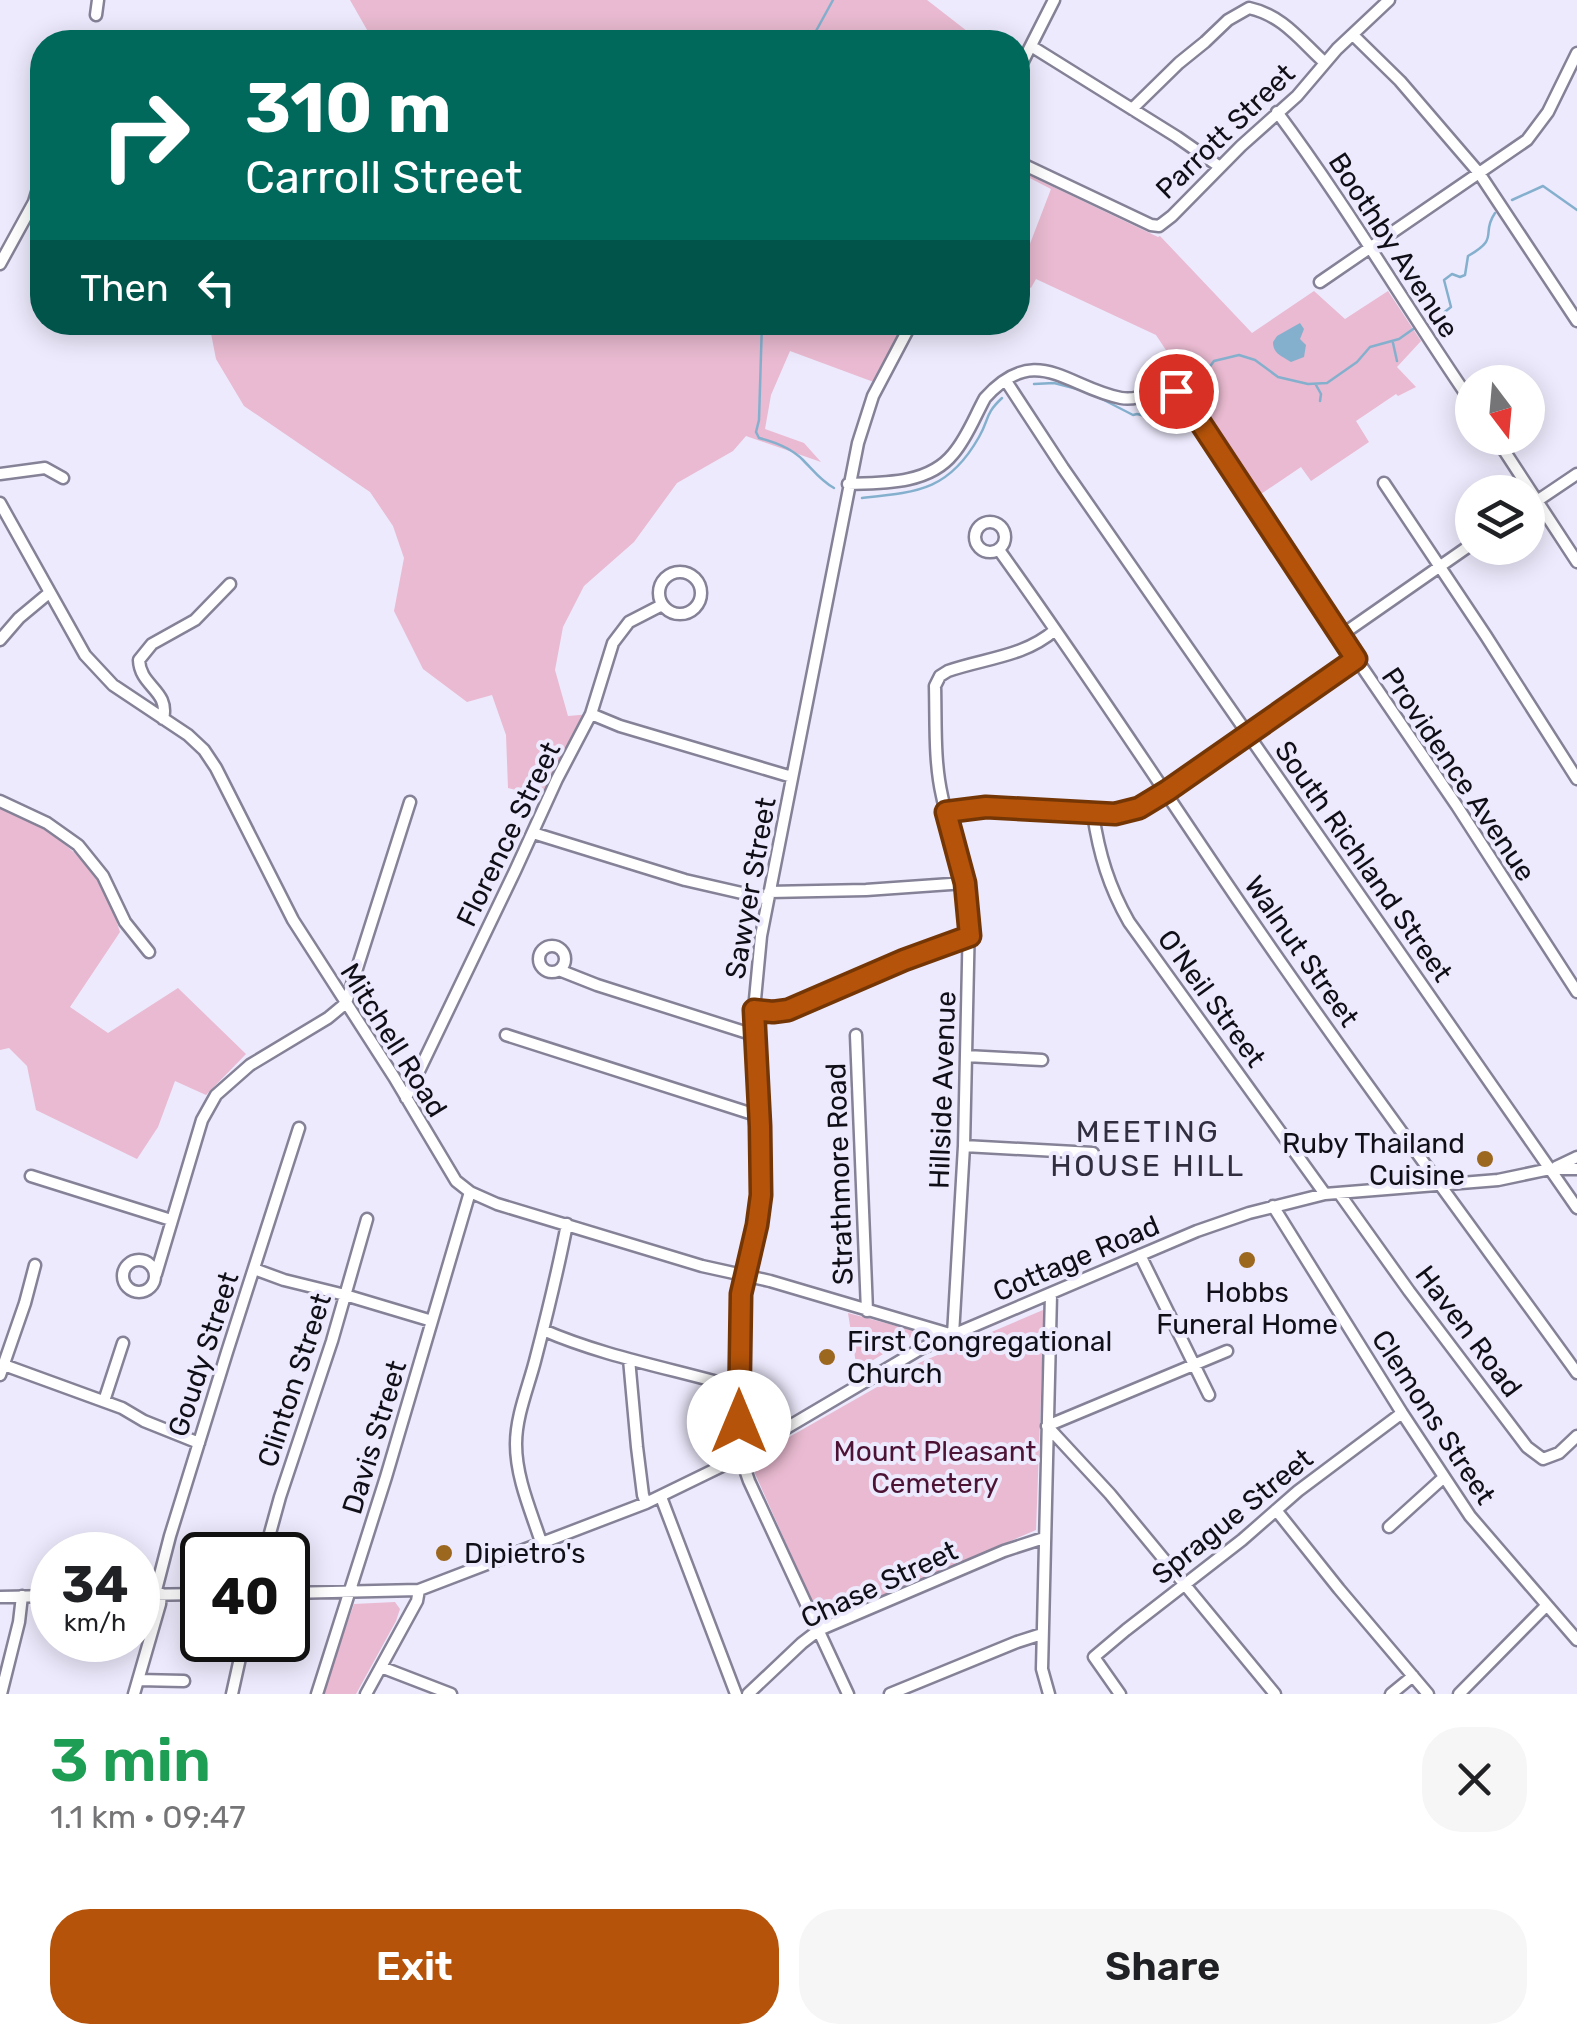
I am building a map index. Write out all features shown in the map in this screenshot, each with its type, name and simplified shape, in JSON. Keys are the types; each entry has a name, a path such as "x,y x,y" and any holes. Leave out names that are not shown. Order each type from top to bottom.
{"street":[{"path":"96,15 98,0"},
{"path":"1054,0 1031,46 1220,167"},
{"name":"Parrott Street","path":"1030,168 1159,226 1297,96 1324,62 1390,0"},
{"path":"1132,110 1228,20 1249,8 1267,12 1324,62"},
{"path":"1352,34 1400,81 1479,173 1577,320"},
{"path":"1320,282 1527,140 1548,112 1577,52"},
{"name":"Boothby Avenue","path":"1278,112 1319,168 1455,379"},
{"path":"0,264 30,209"},
{"name":"Sawyer Street","path":"848,1694 740,1454 739,1318 761,1195 754,1035 757,957 848,484 873,396 905,335"},
{"name":"Providence Avenue","path":"1006,381 1038,370 1063,375 1118,398 1133,399 1166,388 1176,391 1457,806 1577,992"},
{"path":"848,484 895,481 938,470 955,453 985,398 1006,381"},
{"name":"South Richland Street","path":"1006,381 1577,1208"},
{"path":"0,474 46,468 63,478"},
{"path":"1545,496 1577,474"},
{"path":"1384,483 1577,779"},
{"name":"Mitchell Road","path":"0,503 86,654 106,678 204,750 320,966 406,1098 449,1173 470,1192 497,1204 686,1261 788,1286 952,1335"},
{"path":"1545,520 1577,562"},
{"name":"Walnut Street","path":"999,550 1226,882 1577,1373"},
{"path":"1340,636 1455,556"},
{"path":"684,572 697,579 702,598 692,611 678,615 662,605 659,592 666,577 684,572"},
{"path":"163,719 163,698 142,675 139,660 152,644 194,620 230,584"},
{"path":"0,640 49,593"},
{"name":"Florence Street","path":"406,1098 591,714 617,635 630,622 662,605"},
{"name":"Hillside Avenue","path":"952,1335 964,1146 970,936 965,883 938,772 935,686 948,671 1023,650 1055,630"},
{"path":"946,812 986,807 1115,814 1139,808 1356,659"},
{"path":"591,714 792,777"},
{"path":"0,801 47,823 78,846 103,876 125,922 149,952"},
{"path":"164,1246 157,1253 126,1265 126,1286 135,1292 145,1291 153,1284 202,1120 216,1095 250,1066 346,1003 410,802"},
{"name":"O'Neil Street","path":"1093,814 1105,874 1130,922 1325,1194"},
{"path":"533,833 685,880 769,896 965,883"},
{"path":"754,1010 788,1010 970,936"},
{"path":"559,970 754,1035"},
{"path":"506,1035 759,1116"},
{"name":"Strathmore Road","path":"856,1035 867,1311"},
{"path":"966,1056 1042,1060"},
{"name":"Goudy Street","path":"160,1587 199,1442 299,1128"},
{"path":"964,1146 1092,1154"},
{"path":"1550,1169 1577,1157"},
{"name":"Cottage Road","path":"310,1593 419,1590 661,1497 690,1484 919,1350 1197,1231 1325,1194 1498,1180 1550,1169 1577,1170"},
{"path":"31,1176 171,1220"},
{"name":"Davis Street","path":"317,1694 470,1192"},
{"name":"Haven Road","path":"1339,1192 1527,1446 1543,1459 1559,1453 1577,1436"},
{"name":"Clemons Street","path":"1273,1206 1476,1524 1577,1640"},
{"name":"Clinton Street","path":"270,1532 367,1219"},
{"path":"541,1542 520,1476 516,1444 522,1404 567,1224"},
{"path":"1140,1255 1209,1395"},
{"path":"142,1260 152,1265 156,1274"},
{"path":"34,1265 2,1370 104,1401 199,1442"},
{"path":"254,1269 432,1322"},
{"path":"1049,1694 1042,1668 1042,1634 1051,1294"},
{"path":"543,1330 567,1341 739,1388"},
{"path":"104,1401 123,1343"},
{"path":"1048,1426 1227,1351"},
{"path":"630,1359 642,1496 646,1503"},
{"name":"Sprague Street","path":"1120,1694 1094,1658 1323,1471 1402,1413"},
{"path":"1048,1426 1110,1494 1275,1694"},
{"path":"1389,1527 1444,1478"},
{"path":"661,1497 736,1694"},
{"path":"1276,1510 1428,1694"},
{"name":"Chase Street","path":"748,1694 819,1630 1004,1551 1044,1538"},
{"path":"366,1694 417,1601 419,1590"},
{"path":"0,1596 30,1596"},
{"path":"1,1694 22,1596"},
{"path":"1459,1694 1547,1605"},
{"path":"890,1694 1042,1634"},
{"name":"Goudy Street","path":"134,1694 143,1662"},
{"path":"232,1694 239,1662"},
{"path":"381,1667 451,1694"},
{"path":"1391,1694 1412,1676"},
{"path":"138,1680 184,1681"}],"green space":[{"path":"350,0 927,0 966,30 367,30"},
{"path":"1030,176 1160,236 1252,333 1314,291 1345,319 1388,291 1421,341 1397,367 1416,387 1396,394 1356,421 1369,442 1311,481 1301,467 1261,494 1156,335 1036,279 1030,288 1030,244 1051,189"},
{"path":"211,335 906,335 879,384 790,351 771,395 765,429 804,443 821,462 746,436 733,451 677,483 634,542 584,586 563,627 555,670 568,716 591,714 547,798 508,788 506,735 492,695 467,702 423,669 394,611 404,558 393,526 370,492 244,406 216,359"},
{"path":"0,808 47,831 75,853 98,880 113,908 120,932 70,1007 108,1033 178,988 246,1054 206,1095 175,1081 158,1127 137,1159 36,1110 27,1066 9,1048 0,1050"},
{"name":"Mount Pleasant Cemetery","path":"1043,1310 1036,1530 821,1622 749,1460 921,1362"},
{"path":"848,1313 919,1332 857,1370"},
{"path":"395,1602 400,1609 396,1621 356,1694 322,1694 354,1604"}],"water":[{"path":"1300,323 1304,329 1300,339 1306,345 1304,357 1291,362 1276,352 1273,342"}],"waterway":[{"path":"817,30 833,0"},
{"path":"1512,200 1543,186 1577,210"},
{"path":"1425,320 1451,307 1444,280 1452,274 1465,275 1468,256 1487,240 1495,213"},
{"path":"1187,383 1205,373 1214,361 1239,355 1255,360 1278,377 1308,384 1327,383 1357,362 1370,347 1399,339 1416,327"},
{"path":"762,335 756,432 759,438 794,452 834,488"},
{"path":"1393,343 1397,361"},
{"path":"1034,384 1054,383 1081,390"},
{"path":"1316,385 1320,401"},
{"path":"1098,397 1133,415 1145,416 1171,397"},
{"path":"862,498 916,490 944,478 968,455 1002,398"}],"place":[{"name":"Ruby Thailand Cuisine","path":"1485,1159"},
{"name":"Hobbs Funeral Home","path":"1247,1260"},
{"name":"First Congregational Church","path":"827,1357"},
{"name":"Dipietro's","path":"444,1553"}],"district":[{"name":"MEETING HOUSE HILL","path":"1148,1149"}],"route":[{"path":"739,1422 741,1294 761,1195 754,1010 788,1010 970,936 968,898 946,812 986,807 1115,814 1139,808 1356,659 1226,460 1176,391"}]}
